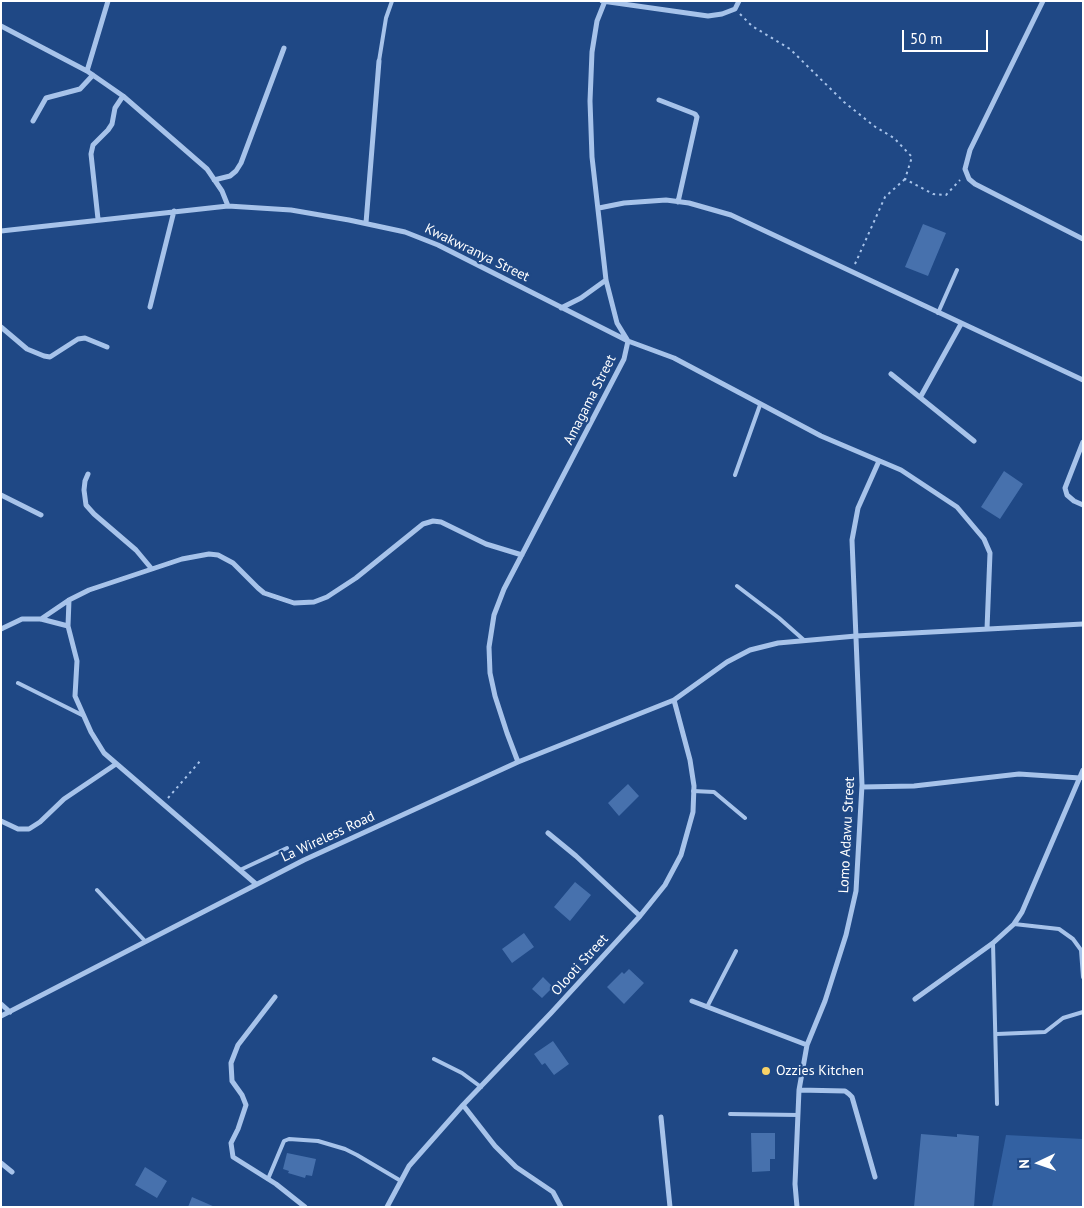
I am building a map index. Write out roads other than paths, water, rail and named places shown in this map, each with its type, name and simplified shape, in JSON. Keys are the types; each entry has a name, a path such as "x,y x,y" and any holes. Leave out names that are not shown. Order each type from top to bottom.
{"street":[{"path":"87,71 108,1"},
{"path":"628,341 617,323 606,280 592,156 590,101 592,52 597,21 604,2 708,16 722,14 735,9 739,1"},
{"path":"1043,1 970,150 966,163 966,173 969,179 991,193 1083,239"},
{"path":"1,26 87,71 123,96 207,169 228,206"},
{"path":"214,180 230,176 241,163 284,48"},
{"path":"366,223 379,61"},
{"path":"32,121 46,98 80,88 93,75"},
{"path":"98,219 91,154 93,145 112,124 115,108 123,96"},
{"path":"659,100 695,114 697,117 678,202"},
{"path":"598,208 645,201 678,202 712,208 852,271 1083,380"},
{"name":"Kwakwranya Street","path":"1,231 228,206 291,210 366,223 405,232 438,245 628,341 674,358 760,405 841,445 901,470 957,507 984,539 990,553 987,629"},
{"path":"150,308 174,211"},
{"path":"561,308 581,298 606,280"},
{"path":"921,396 961,324"},
{"path":"1,327 27,349 44,356 50,357 78,339 85,338 107,347"},
{"name":"Amagama Street","path":"518,762 495,696 490,674 489,647 494,615 504,589 624,359 628,341"},
{"path":"891,374 921,396 974,441"},
{"path":"1083,442 1065,488 1067,495 1083,505"},
{"name":"Lomo Adawu Street","path":"798,1207 795,1184 799,1090 807,1045 825,1001 843,945 856,891 862,787 852,540 858,508 879,460"},
{"path":"88,474 84,481 86,505 136,550 151,568"},
{"path":"1,495 41,515"},
{"path":"41,619 69,600 90,590 151,568 209,554 218,555 233,563 264,593 294,603 314,602 327,597 341,588 427,522 441,522 486,544 522,555"},
{"path":"69,600 68,626 77,661 74,696 82,715 104,752 256,884"},
{"path":"1,629 22,619 41,619 68,626"},
{"name":"La Wireless Road","path":"1,1016 256,884 518,762 674,700 726,662 750,650 778,643 856,636 1083,624"},
{"name":"Olooti Street","path":"388,1207 409,1166 640,916 665,885 681,855 693,812 694,791 690,760 674,700"},
{"path":"1,822 18,829 29,829 40,822 64,799 116,764"},
{"path":"915,999 993,943 1014,924 1022,912 1083,770"},
{"path":"862,787 914,786 1019,774 1080,778"},
{"path":"548,833 576,856 640,916"},
{"path":"275,997 238,1045 231,1063 232,1081 242,1095 246,1105 231,1143 234,1158 268,1179 305,1207"},
{"path":"692,1001 807,1045"},
{"path":"1,1004 10,1012"},
{"path":"799,1090 845,1091 852,1097 876,1177"},
{"path":"463,1106 494,1146 516,1167 553,1192 561,1207"},
{"path":"661,1117 670,1207"},
{"path":"1,1163 12,1172"}],"lane":[{"path":"379,61 386,18 392,1"},
{"path":"938,313 957,270"},
{"path":"735,475 760,405"},
{"path":"737,586 779,618 805,641"},
{"path":"18,682 82,715"},
{"path":"694,791 714,792 746,818"},
{"path":"240,870 287,848"},
{"path":"97,890 146,941"},
{"path":"1014,924 1059,929 1073,938 1080,950 1083,976"},
{"path":"993,943 997,1034 997,1104"},
{"path":"707,1007 736,951"},
{"path":"997,1034 1045,1032 1063,1018 1083,1012"},
{"path":"434,1059 462,1073 481,1087"},
{"path":"730,1114 798,1115"},
{"path":"268,1179 284,1141 289,1139 318,1141 345,1150 401,1181"}],"place":[{"name":"Ozzies Kitchen","path":"766,1071"}]}
